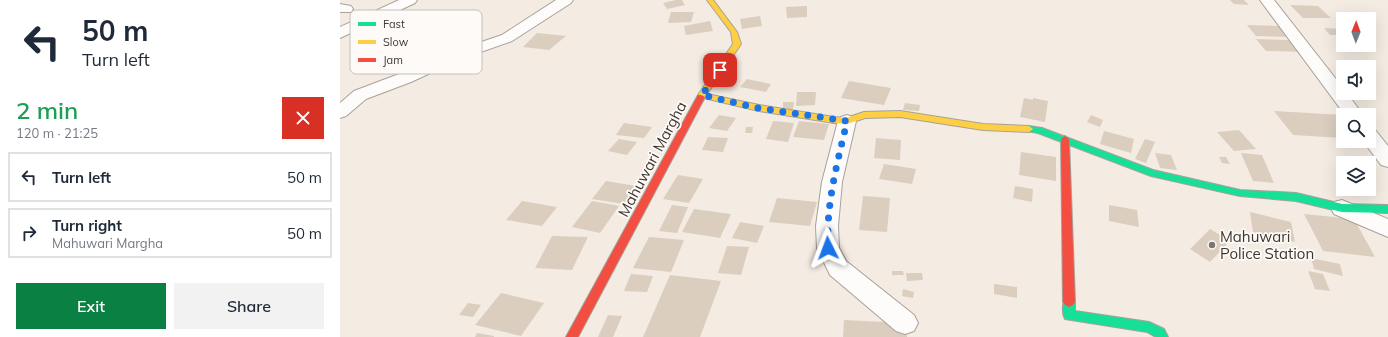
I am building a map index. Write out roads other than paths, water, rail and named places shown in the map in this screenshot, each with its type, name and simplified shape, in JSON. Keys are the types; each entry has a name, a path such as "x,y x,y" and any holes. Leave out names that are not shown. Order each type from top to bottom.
{"street":[{"path":"389,10 410,0"},
{"path":"482,47 507,38 566,0"},
{"name":"Mahuwari Margha","path":"572,337 702,95 738,44 734,32 710,0"},
{"path":"1267,0 1349,108"},
{"path":"340,33 350,28"},
{"path":"340,112 360,94 414,74"},
{"path":"702,95 758,108 847,121 864,115 900,114 983,127 1039,130 1151,173 1240,193 1296,197 1342,208 1388,228"},
{"path":"847,121 832,182 827,226 828,248 838,268 904,323"},
{"path":"1065,140 1069,315 1149,327 1160,333 1162,337"},
{"path":"1376,144 1388,160"},
{"path":"1342,208 1388,209"}],"place":[{"name":"Mahuwari Police Station","path":"1212,245"}]}
